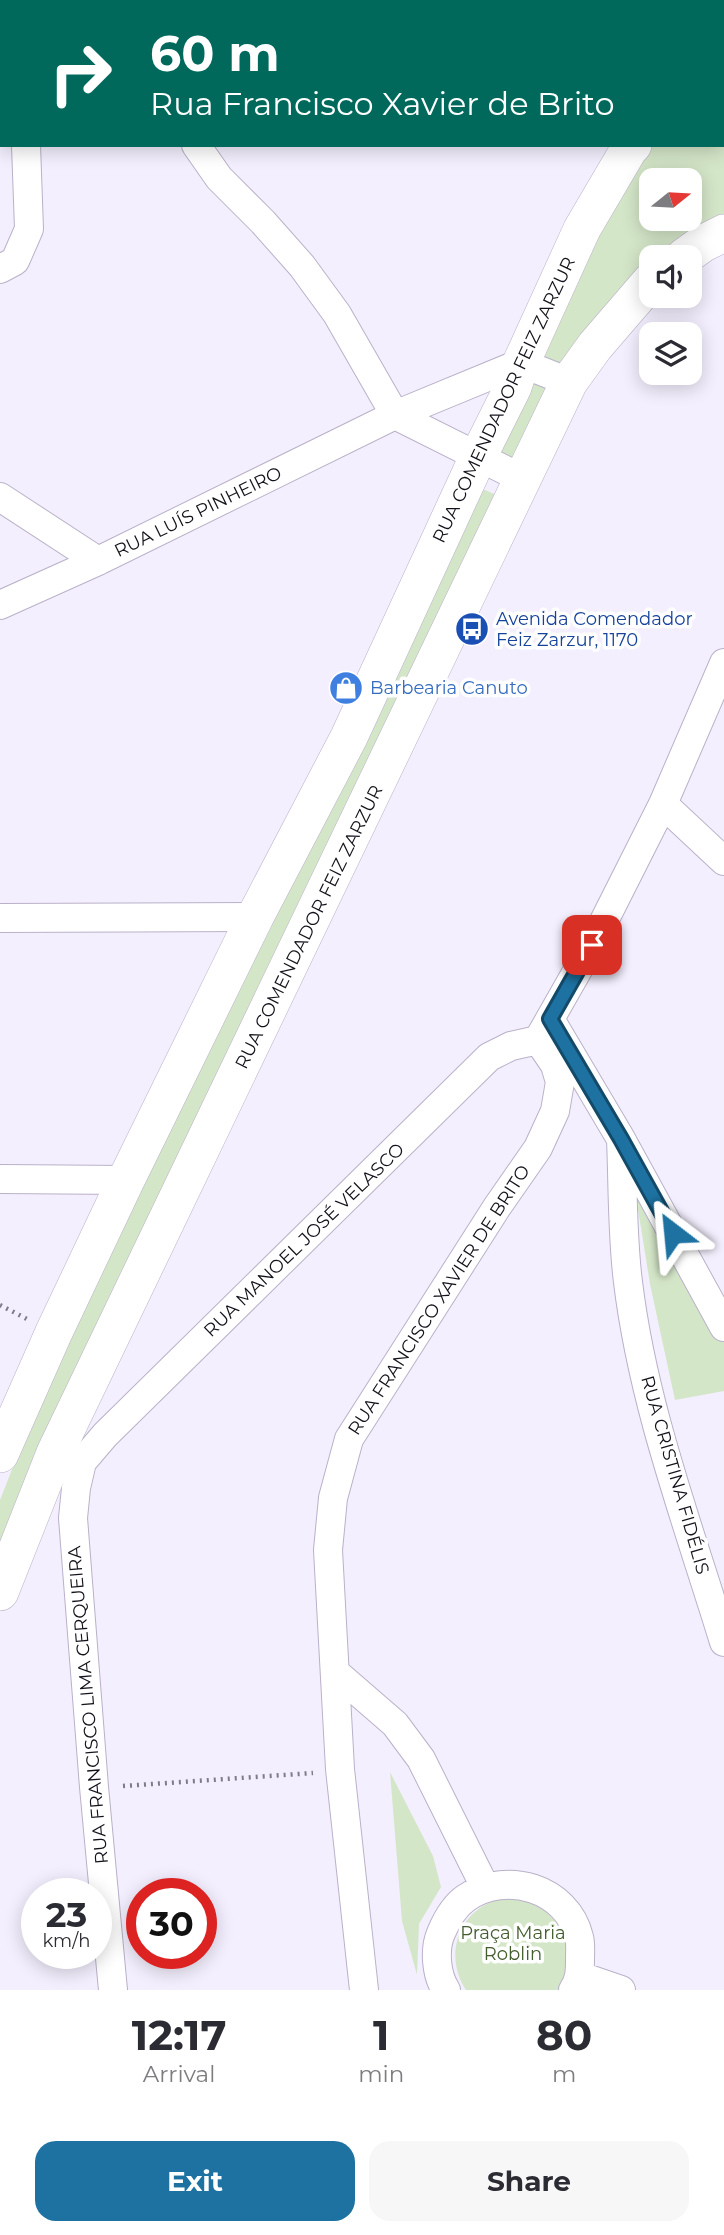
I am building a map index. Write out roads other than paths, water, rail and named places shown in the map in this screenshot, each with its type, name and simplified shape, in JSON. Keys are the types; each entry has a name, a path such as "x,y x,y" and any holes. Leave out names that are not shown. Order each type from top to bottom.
{"main road":[{"name":"RUA COMENDADOR FEIZ ZARZUR","path":"0,1454 54,1332 127,1180 256,917 349,737 513,387 521,363 582,229 631,147"},
{"path":"701,245 724,233"},
{"name":"RUA COMENDADOR FEIZ ZARZUR","path":"0,1592 69,1458 569,382 639,295"}],"street":[{"path":"0,269 15,261 29,229 26,147"},
{"path":"197,147 219,178 302,266 337,314 395,415 523,479"},
{"path":"521,363 569,382"},
{"name":"RUA LUÍS PINHEIRO","path":"0,605 98,561 395,415 521,363"},
{"path":"0,497 98,561"},
{"path":"724,663 663,804 592,945 544,1029 621,1139 724,1327"},
{"path":"663,804 724,861"},
{"path":"0,918 256,917"},
{"name":"RUA MANOEL JOSÉ VELASCO","path":"69,1458 105,1435 489,1057 544,1029"},
{"name":"RUA FRANCISCO XAVIER DE BRITO","path":"364,1990 340,1769 328,1549 333,1498 349,1439 497,1207 538,1148 555,1111 560,1082 544,1029"},
{"name":"RUA CRISTINA FIDÉLIS","path":"621,1139 628,1282 641,1356 657,1425 724,1642"},
{"path":"0,1179 127,1180"},
{"name":"RUA FRANCISCO LIMA CERQUEIRA","path":"69,1458 76,1488 73,1518 113,1990"},
{"path":"335,1672 395,1724 421,1759 485,1888"},
{"path":"443,1988 437,1961 439,1937 449,1916 465,1898 485,1888 509,1883 533,1887 554,1899 570,1916 580,1938 577,1983 621,1990"}],"place":[{"name":"Avenida Comendador Feiz Zarzur, 1170","path":"472,629"},
{"name":"Barbearia Canuto","path":"346,688"}],"park label":[{"name":"Praça Maria Roblin","path":"513,1944"}]}
